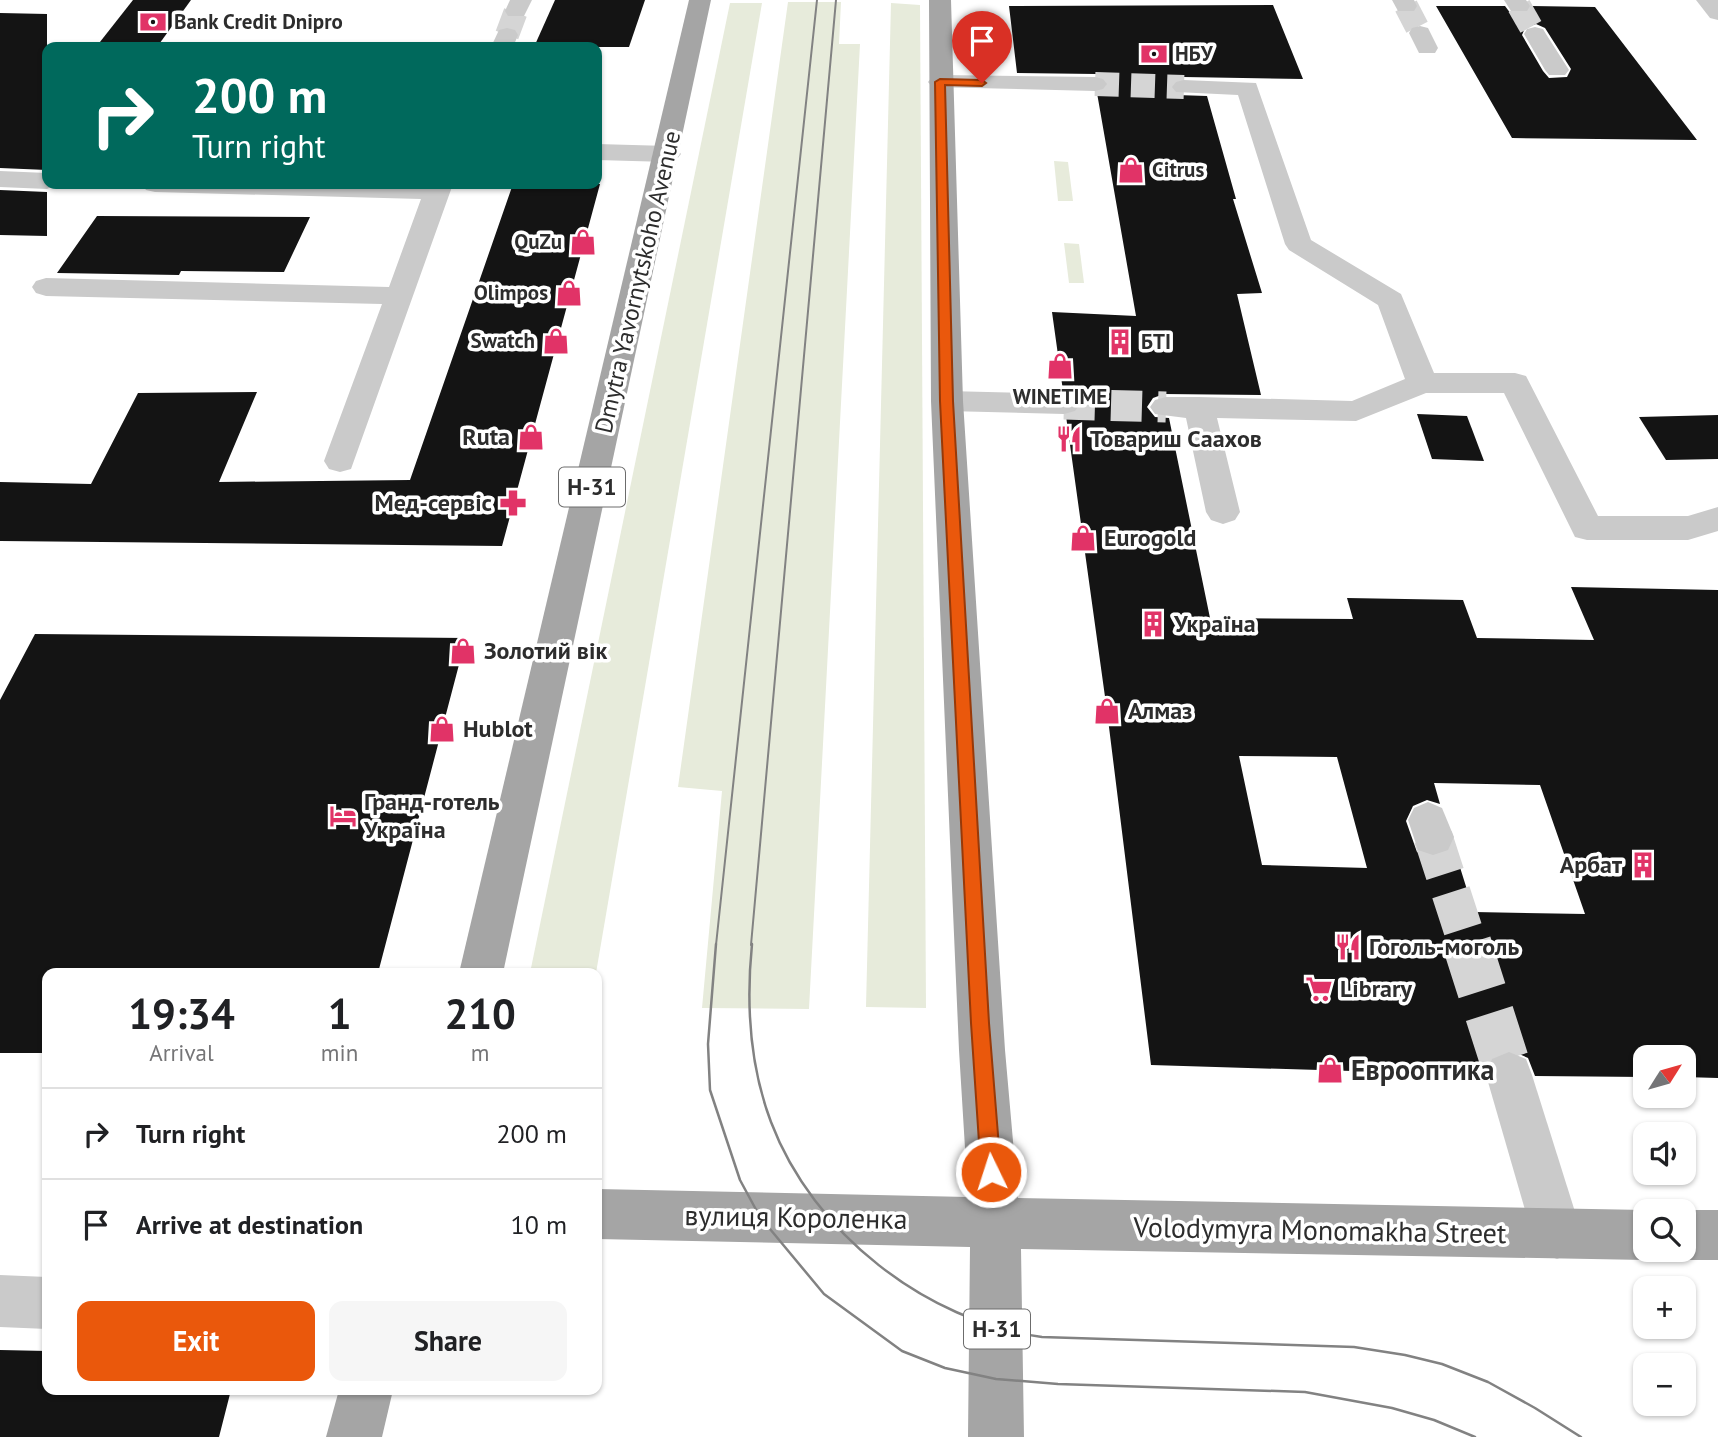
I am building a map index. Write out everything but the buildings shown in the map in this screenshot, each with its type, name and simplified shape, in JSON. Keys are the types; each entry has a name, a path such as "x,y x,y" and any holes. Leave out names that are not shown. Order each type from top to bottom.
{"main road":[{"name":"Dmytra Yavornytskoho Avenue","path":"482,968 668,154 700,0"},
{"name":"Н-31","path":"940,0 947,401 982,1050 995,1221 996,1437"},
{"name":"вулиця Короленка","path":"602,1214 995,1221"},
{"name":"Volodymyra Monomakha Street","path":"995,1221 1110,1227 1633,1235"},
{"path":"1696,1235 1718,1235"},
{"path":"354,1437 365,1395"}],"street":[{"path":"1707,0 1718,12"},
{"path":"1535,34 1557,70"},
{"path":"940,82 1095,84"},
{"path":"1184,87 1248,88 1299,243 1391,300 1422,383"},
{"path":"602,152 668,154"},
{"path":"0,179 42,181"},
{"path":"340,461 439,189"},
{"path":"46,287 399,296"},
{"path":"1166,407 1356,411 1422,383 1515,383 1587,528 1688,528 1718,519"},
{"path":"947,401 1064,404"},
{"path":"1199,407 1223,512"},
{"path":"1509,1075 1557,1234"},
{"path":"0,1301 42,1303"}],"green space":[{"path":"788,2 841,2 839,44 860,44 809,1009 702,1008 722,791 678,787"},
{"path":"730,3 762,3 597,968 531,968"},
{"path":"891,3 920,5 926,1008 866,1007"},
{"path":"1054,161 1068,162 1073,201 1058,201"},
{"path":"1064,243 1079,244 1084,283 1069,283"}],"tunnel":[{"path":"1406,6 1420,33"},
{"path":"1519,6 1535,34"},
{"path":"507,35 516,11"},
{"path":"1095,84 1184,87"},
{"path":"1064,404 1166,407"},
{"path":"1433,837 1468,945"},
{"path":"1467,944 1509,1075"}],"tram line":[{"path":"716,945 817,0"},
{"path":"751,945 836,0"},
{"path":"716,944 708,1044 710,1090 740,1180 760,1217 824,1294 902,1351 945,1368 996,1379 1058,1384 1305,1392 1392,1408 1434,1420 1475,1437"},
{"path":"752,944 749,989 751,1034 758,1078 771,1122 790,1162 815,1200 845,1235 879,1265 916,1291 957,1312 999,1328 1042,1337 1354,1347 1405,1355 1442,1364 1488,1382 1581,1437"}],"place":[{"name":"Bank Credit Dnipro","path":"153,22"},
{"name":"НБУ","path":"1154,54"},
{"name":"Citrus","path":"1131,170"},
{"name":"QuZu","path":"583,242"},
{"name":"Olimpos","path":"569,293"},
{"name":"Swatch","path":"556,341"},
{"name":"БТІ","path":"1120,342"},
{"name":"WINETIME","path":"1060,366"},
{"name":"Ruta","path":"531,437"},
{"name":"Товариш Саахов","path":"1069,439"},
{"name":"Мед-сервіс","path":"513,503"},
{"name":"Eurogold","path":"1083,538"},
{"name":"Україна","path":"1153,624"},
{"name":"Золотий вік","path":"463,651"},
{"name":"Алмаз","path":"1107,711"},
{"name":"Hublot","path":"442,729"},
{"name":"Гранд-готель Україна","path":"343,816"},
{"name":"Арбат","path":"1643,865"},
{"name":"Гоголь-моголь","path":"1348,947"},
{"name":"Library","path":"1319,989"},
{"name":"Еврооптика","path":"1330,1070"}],"route":[{"path":"982,83 940,82 947,401 980,1023 991,1172"}]}
